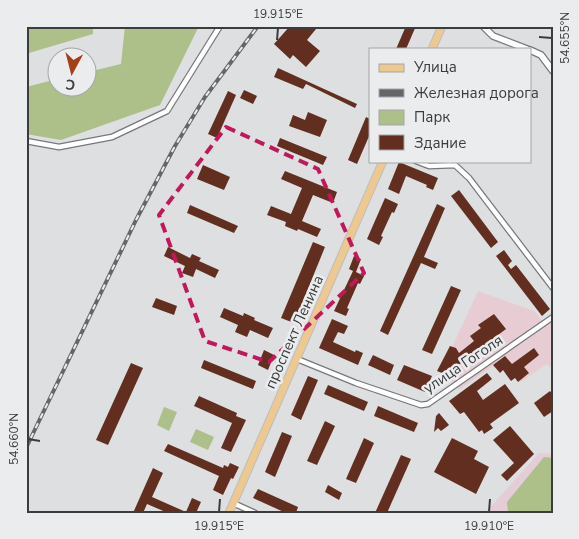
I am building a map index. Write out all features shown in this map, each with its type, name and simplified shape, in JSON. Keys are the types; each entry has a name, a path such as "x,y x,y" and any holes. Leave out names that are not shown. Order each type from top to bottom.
{"main road":[{"path":"432,48 442,26"},
{"name":"проспект Ленина","path":"229,513 383,162"}],"street":[{"path":"26,141 59,147 112,137 167,111 220,26"},
{"path":"483,26 493,36 526,48"},
{"path":"532,50 541,55 553,71"},
{"path":"419,162 429,166 455,165 468,178 553,288"},
{"name":"улица Гоголя","path":"297,360 421,405 428,404 553,317"},
{"path":"233,503 255,513"}],"highlighted area":[{"path":"226,127 318,169 364,273 269,362 205,341 159,215"}],"shaded area":[{"path":"478,291 534,311 545,324 553,321 553,370 547,364 521,382 500,361 459,390 442,369"},
{"path":"539,453 553,454 553,513 485,513"}],"green space":[{"path":"26,26 93,26 93,34 29,53 26,52"},
{"path":"125,26 199,26 160,105 61,140 26,134 26,87 48,81 48,98 98,98 98,70 121,64"},
{"path":"164,407 177,412 169,431 157,425"},
{"path":"196,429 214,437 208,450 190,442"},
{"path":"544,457 553,458 553,509 549,513 508,513 507,502"}],"building":[{"path":"290,26 313,26 316,29 307,40 320,51 306,67 293,55 290,59 274,44"},
{"path":"406,26 416,26 406,48 396,48"},
{"path":"278,68 357,104 355,108 306,84 303,89 274,77"},
{"path":"244,90 257,96 253,104 240,98"},
{"path":"228,91 236,95 217,138 208,134"},
{"path":"308,112 327,120 320,137 289,126 293,115 305,120"},
{"path":"366,117 369,118 369,136 357,164 348,160"},
{"path":"280,138 327,157 323,165 277,146"},
{"path":"399,162 438,178 433,190 426,187 427,185 406,176 399,194 388,189"},
{"path":"203,165 230,177 224,190 197,179"},
{"path":"285,171 337,192 333,203 313,195 302,221 321,229 317,237 285,226 286,222 267,215 271,206 291,214 302,188 281,179"},
{"path":"459,190 498,242 491,248 451,196"},
{"path":"385,198 398,204 394,213 392,212 379,245 367,239"},
{"path":"437,204 445,208 424,257 438,263 435,269 421,263 388,335 380,331"},
{"path":"190,205 238,226 234,233 187,213"},
{"path":"313,242 325,247 294,323 281,318"},
{"path":"168,247 190,258 192,254 201,258 199,261 219,270 215,278 196,269 193,277 182,273 185,266 164,256"},
{"path":"504,250 512,261 508,265 511,269 516,265 550,309 542,316 496,256"},
{"path":"354,256 361,259 356,272 364,276 360,284 358,283 347,308 349,309 346,316 334,311 353,271 349,269"},
{"path":"451,286 461,290 432,354 422,350"},
{"path":"156,298 177,306 174,315 152,307"},
{"path":"224,308 243,316 244,313 255,318 254,320 273,328 268,338 250,330 247,337 235,332 238,325 220,317"},
{"path":"494,314 506,329 498,335 502,339 496,344 490,341 448,373 437,371 450,346 456,348 459,353 474,341 470,336 481,328 478,325"},
{"path":"332,319 348,326 344,334 338,332 333,342 355,352 356,350 363,353 358,365 319,348"},
{"path":"534,348 539,355 524,367 529,373 518,382 515,378 511,381 503,370 500,373 493,365 505,356 512,364"},
{"path":"264,350 274,355 268,370 258,365"},
{"path":"373,355 394,365 390,375 368,365"},
{"path":"204,360 256,381 253,389 201,368"},
{"path":"131,363 143,368 108,445 96,440"},
{"path":"404,365 432,376 425,392 397,380"},
{"path":"487,373 492,379 477,391 483,400 505,384 519,403 490,424 493,428 484,434 482,430 479,432 464,412 460,414 449,401"},
{"path":"308,376 318,380 301,420 291,415"},
{"path":"328,385 368,402 364,411 324,394"},
{"path":"550,391 553,395 553,411 544,417 534,403"},
{"path":"199,396 237,413 236,416 246,420 231,452 221,448 232,423 194,406"},
{"path":"378,406 418,423 414,432 374,416"},
{"path":"439,413 449,425 441,431 438,428 434,432 436,416"},
{"path":"325,421 335,426 317,465 307,461"},
{"path":"510,426 534,454 507,481 501,475 514,463 493,440"},
{"path":"282,432 292,436 275,477 265,472"},
{"path":"364,438 374,443 356,483 346,479"},
{"path":"452,438 478,451 474,459 489,467 476,494 434,472"},
{"path":"168,444 223,468 224,465 228,467 230,463 239,467 223,495 213,490 219,476 164,451"},
{"path":"401,455 411,459 387,513 375,513"},
{"path":"153,468 163,473 152,497 186,512 192,498 201,502 196,513 168,513 147,504 143,513 133,513"},
{"path":"328,485 342,493 339,500 325,492"},
{"path":"258,489 298,507 296,513 286,513 253,498"}],"railway":[{"path":"26,448 136,220 175,146 205,97 258,26"}]}
